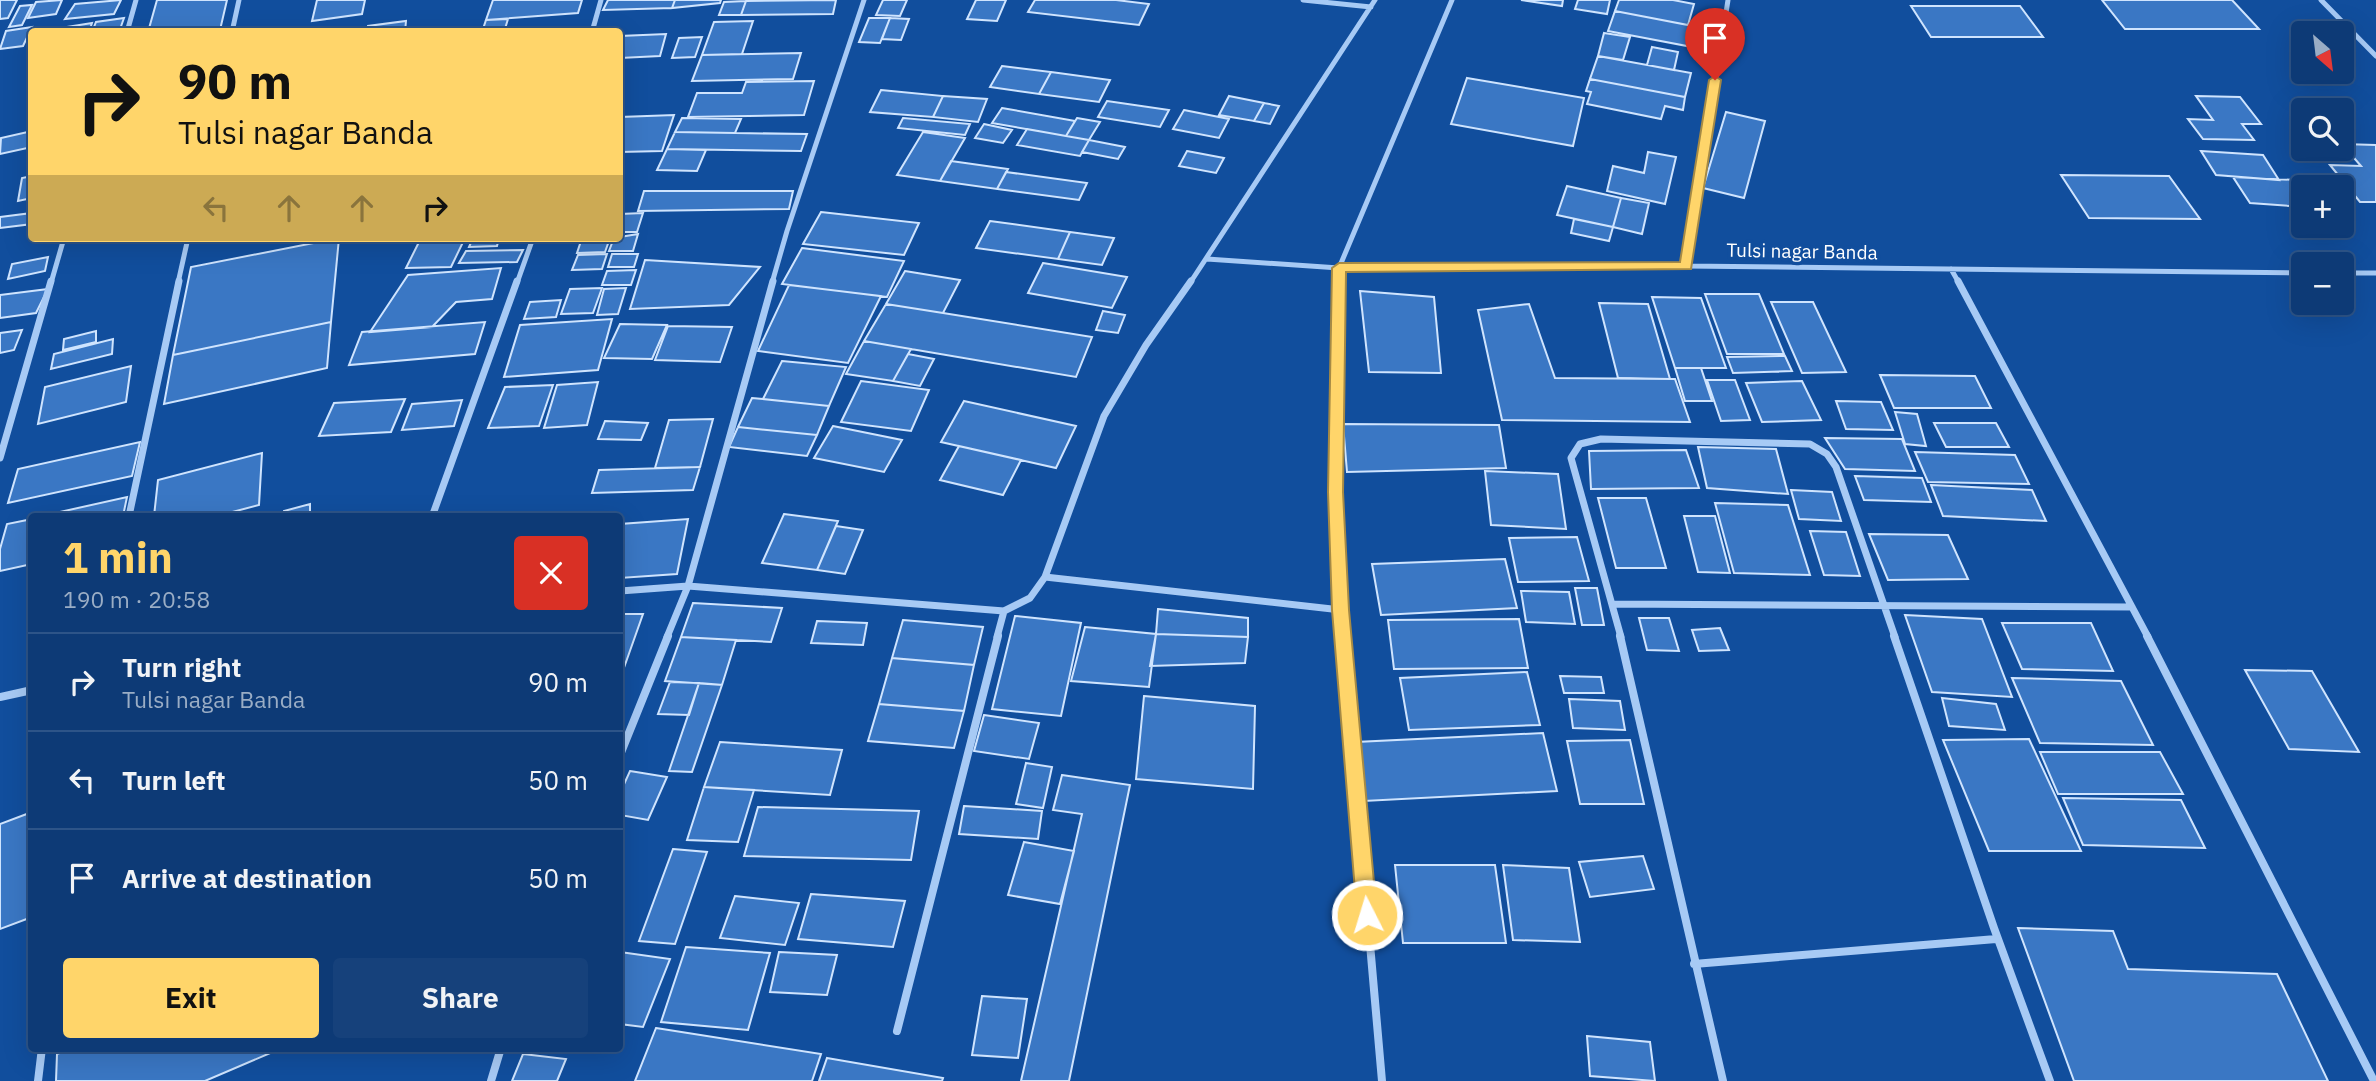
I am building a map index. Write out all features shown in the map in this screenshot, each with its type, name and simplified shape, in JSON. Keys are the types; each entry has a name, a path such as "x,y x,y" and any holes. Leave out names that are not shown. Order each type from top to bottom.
{"street":[{"path":"128,28 136,0"},
{"path":"233,28 239,0"},
{"path":"593,28 601,0"},
{"path":"623,748 688,586 787,231 864,0"},
{"path":"1303,0 1373,3"},
{"path":"1382,1081 1341,610 1335,492 1339,268 1452,0"},
{"path":"1686,266 1728,0"},
{"path":"2321,0 2376,56"},
{"path":"623,591 688,586 1004,611 1030,598 1045,577 1104,416 1146,345 1207,259 1373,3"},
{"path":"0,458 63,242"},
{"path":"130,513 187,242"},
{"path":"433,513 532,242"},
{"name":"Tulsi nagar Banda","path":"1207,259 1339,268 1686,266 2291,272"},
{"path":"1951,269 2132,607 2374,1081"},
{"path":"2354,273 2376,273"},
{"path":"1723,1081 1613,604 1571,458 1580,444 1601,439 1810,444 1827,454 1836,467 1996,939 2050,1081"},
{"path":"1045,577 1341,610"},
{"path":"1613,604 2132,607"},
{"path":"897,1031 1004,611"},
{"path":"0,697 28,691"},
{"path":"1694,964 1996,939"},
{"path":"38,1081 42,1052"},
{"path":"491,1081 499,1052"}],"building":[{"path":"0,0 17,0 8,18 0,19"},
{"path":"62,0 56,14 28,18 36,2"},
{"path":"121,0 114,14 65,19 75,4"},
{"path":"157,0 227,0 220,28 149,28"},
{"path":"317,0 365,0 362,14 312,21"},
{"path":"493,0 582,0 578,13 486,20"},
{"path":"608,0 675,0 672,8 603,10"},
{"path":"675,0 721,0 720,3 672,8"},
{"path":"836,0 833,14 741,15 746,1"},
{"path":"883,0 907,0 900,16 876,15"},
{"path":"976,0 1006,0 997,21 967,19"},
{"path":"1035,0 1116,0 1149,4 1139,25 1028,12"},
{"path":"1521,0 1563,0 1562,6"},
{"path":"1578,0 1610,0 1607,14 1575,9"},
{"path":"1619,0 1673,0 1694,4 1688,25 1615,11"},
{"path":"2102,0 2232,0 2259,29 2125,29"},
{"path":"746,1 741,15 719,15 724,2"},
{"path":"32,5 22,25 9,27 20,6"},
{"path":"1911,6 2020,6 2043,37 1931,37"},
{"path":"1615,11 1693,26 1687,46 1608,31"},
{"path":"124,18 120,28 94,28 96,22"},
{"path":"869,18 890,18 880,43 859,42"},
{"path":"890,18 909,19 901,40 882,39"},
{"path":"508,19 505,28 483,28 486,20"},
{"path":"406,21 405,28 368,26"},
{"path":"753,21 742,54 702,55 714,22"},
{"path":"92,23 90,28 61,28"},
{"path":"32,27 28,28 23,46 0,49 6,31"},
{"path":"1604,33 1630,37 1623,60 1598,56"},
{"path":"666,34 660,56 623,58 623,36"},
{"path":"702,37 695,57 672,58 679,38"},
{"path":"1652,47 1678,52 1674,70 1647,65"},
{"path":"801,53 793,79 692,81 702,55"},
{"path":"1598,56 1691,73 1685,97 1590,79"},
{"path":"1002,66 1051,72 1039,94 990,87"},
{"path":"1051,72 1110,80 1099,102 1039,94"},
{"path":"1467,78 1584,98 1573,146 1451,124"},
{"path":"1590,79 1685,97 1683,110 1665,106 1661,119 1587,104 1591,92 1586,91"},
{"path":"814,81 804,115 688,117 697,93 742,93 746,82"},
{"path":"881,90 943,96 933,117 870,112"},
{"path":"943,96 987,99 978,122 933,117"},
{"path":"1229,96 1264,103 1254,121 1219,115"},
{"path":"2196,96 2240,97 2261,124 2242,124 2254,140 2203,139 2188,119 2213,120"},
{"path":"1107,101 1169,110 1160,127 1098,117"},
{"path":"1264,103 1279,106 1270,124 1254,121"},
{"path":"1002,108 1075,121 1066,136 992,123"},
{"path":"1184,110 1229,119 1219,138 1173,129"},
{"path":"1726,112 1765,121 1744,198 1703,188"},
{"path":"674,115 662,151 623,152 623,117"},
{"path":"682,118 741,119 735,133 675,132"},
{"path":"903,118 970,124 965,135 898,128"},
{"path":"1077,118 1100,122 1089,140 1066,136"},
{"path":"984,124 1012,130 1003,143 975,138"},
{"path":"1027,129 1089,140 1080,156 1017,145"},
{"path":"28,132 28,148 0,154 1,138"},
{"path":"675,132 807,134 801,151 667,149"},
{"path":"923,132 965,138 940,181 897,175"},
{"path":"1089,140 1125,147 1118,159 1082,152"},
{"path":"2354,144 2376,145 2376,202 2360,202 2354,195 2354,175 2338,175 2330,165 2361,166 2354,158"},
{"path":"667,149 706,150 697,171 657,170"},
{"path":"1187,151 1224,158 1216,173 1179,166"},
{"path":"2201,151 2263,155 2279,180 2216,175"},
{"path":"1648,152 1676,157 1665,204 1607,191 1613,166 1644,173"},
{"path":"951,161 1008,169 997,189 940,181"},
{"path":"1006,172 1087,183 1079,200 997,189"},
{"path":"2061,175 2169,176 2200,219 2089,218"},
{"path":"28,177 28,199 18,201 22,178"},
{"path":"2233,177 2291,180 2291,206 2250,203"},
{"path":"1567,186 1621,198 1613,227 1557,215"},
{"path":"644,191 793,191 789,209 638,211"},
{"path":"1621,198 1649,203 1642,234 1613,227"},
{"path":"821,212 919,223 904,255 803,244"},
{"path":"643,213 637,232 623,232 623,214"},
{"path":"28,214 28,224 0,228 0,217"},
{"path":"1574,219 1613,227 1609,241 1571,233"},
{"path":"990,221 1070,232 1058,259 976,248"},
{"path":"1070,232 1114,238 1102,265 1058,259"},
{"path":"638,234 633,251 609,251 612,242 623,242 623,236"},
{"path":"319,242 339,242 331,322 173,355 191,267"},
{"path":"419,242 463,242 451,267 406,268"},
{"path":"471,242 498,242 497,246 469,247"},
{"path":"581,242 609,242 605,252 577,253"},
{"path":"802,248 904,261 887,297 782,284"},
{"path":"523,250 517,262 459,263 466,251"},
{"path":"607,254 602,269 572,270 578,255"},
{"path":"612,254 638,254 634,267 608,267"},
{"path":"48,257 45,271 8,279 12,264"},
{"path":"645,260 760,267 729,305 630,309"},
{"path":"1043,263 1127,277 1112,308 1028,293"},
{"path":"501,268 492,299 456,302 432,327 370,332 408,275"},
{"path":"636,270 631,285 602,285 607,271"},
{"path":"905,271 960,280 943,313 886,304"},
{"path":"789,285 881,296 848,363 758,351"},
{"path":"602,288 593,313 561,314 570,289"},
{"path":"626,288 618,314 597,315 604,289"},
{"path":"48,289 36,313 0,318 0,295"},
{"path":"1360,291 1434,297 1441,373 1369,372"},
{"path":"1705,294 1759,294 1784,354 1727,354"},
{"path":"1652,297 1701,298 1726,368 1675,368"},
{"path":"561,300 556,317 524,319 530,302"},
{"path":"1771,302 1813,302 1846,372 1802,373"},
{"path":"1599,303 1648,304 1670,379 1618,378"},
{"path":"886,304 1092,337 1076,377 864,341"},
{"path":"1529,304 1555,378 1675,379 1690,422 1502,420 1478,310"},
{"path":"1103,311 1125,315 1118,333 1096,330"},
{"path":"612,319 598,370 504,377 520,325"},
{"path":"331,322 327,368 164,404 173,355"},
{"path":"485,322 475,354 349,365 362,332"},
{"path":"620,324 667,325 652,359 604,358"},
{"path":"668,326 732,327 720,362 655,360"},
{"path":"22,330 14,350 0,353 0,333"},
{"path":"96,331 96,342 63,350 64,339"},
{"path":"113,339 112,354 51,369 54,354"},
{"path":"864,341 911,349 893,381 846,374"},
{"path":"908,354 934,359 920,386 893,381"},
{"path":"1785,356 1792,371 1733,373 1727,357"},
{"path":"782,361 846,367 829,406 763,399"},
{"path":"131,366 126,402 38,424 45,387"},
{"path":"1675,368 1701,368 1712,401 1685,401"},
{"path":"1880,375 1975,376 1991,408 1894,408"},
{"path":"1707,380 1735,380 1750,420 1721,421"},
{"path":"861,381 929,390 911,431 841,422"},
{"path":"1802,381 1821,420 1762,422 1746,383"},
{"path":"598,382 587,425 544,428 557,385"},
{"path":"553,385 539,426 488,428 505,387"},
{"path":"752,398 829,406 817,435 738,427"},
{"path":"405,399 391,432 319,436 334,403"},
{"path":"462,400 454,426 402,430 412,404"},
{"path":"964,401 1076,426 1056,468 941,442"},
{"path":"1836,401 1881,402 1893,430 1846,429"},
{"path":"1895,412 1917,414 1926,446 1905,444"},
{"path":"713,419 700,467 655,468 669,420"},
{"path":"605,421 648,423 641,440 598,439"},
{"path":"1934,423 1996,423 2009,447 1946,447"},
{"path":"1343,424 1499,425 1506,468 1347,472"},
{"path":"833,426 902,440 884,472 814,458"},
{"path":"738,427 817,435 807,456 729,447"},
{"path":"1825,438 1902,439 1915,471 1845,469"},
{"path":"140,442 132,476 8,503 18,469"},
{"path":"959,446 1021,460 1003,495 940,480"},
{"path":"1698,447 1776,449 1788,494 1707,488"},
{"path":"1686,450 1699,488 1591,489 1589,451"},
{"path":"1915,452 2015,455 2029,484 1928,482"},
{"path":"262,453 259,505 228,513 154,513 158,480"},
{"path":"700,467 693,490 592,493 599,470"},
{"path":"1485,471 1558,474 1566,529 1491,525"},
{"path":"1855,476 1922,478 1931,502 1864,500"},
{"path":"1931,485 2032,490 2046,521 1943,516"},
{"path":"1791,490 1832,492 1841,521 1799,519"},
{"path":"127,497 124,513 55,513"},
{"path":"1598,498 1646,498 1666,568 1616,568"},
{"path":"1715,503 1788,505 1810,575 1734,573"},
{"path":"310,504 310,513 284,511"},
{"path":"784,514 838,521 817,570 762,563"},
{"path":"1684,516 1715,516 1730,573 1698,572"},
{"path":"688,519 677,574 623,578 623,524"},
{"path":"28,520 28,565 0,571 0,549 7,524"},
{"path":"836,526 863,530 845,574 817,570"},
{"path":"1810,531 1846,532 1860,576 1824,575"},
{"path":"1869,534 1948,535 1968,579 1888,580"},
{"path":"1577,537 1589,581 1518,582 1509,538"},
{"path":"1505,559 1517,608 1381,615 1372,564"},
{"path":"1575,588 1597,588 1604,625 1582,625"},
{"path":"1521,591 1569,592 1575,624 1526,622"},
{"path":"693,603 782,608 771,642 681,637"},
{"path":"1158,609 1248,618 1248,637 1156,634"},
{"path":"623,614 643,614 623,671"},
{"path":"1905,615 1982,619 2012,697 1932,692"},
{"path":"1015,616 1081,623 1061,716 992,709"},
{"path":"1639,618 1669,618 1679,651 1647,650"},
{"path":"1519,619 1528,668 1394,669 1388,620"},
{"path":"903,620 983,627 974,665 892,658"},
{"path":"817,621 867,623 863,645 811,643"},
{"path":"2002,623 2091,623 2113,671 2022,669"},
{"path":"1085,627 1156,634 1149,687 1071,681"},
{"path":"1720,628 1729,650 1699,651 1692,630"},
{"path":"1156,634 1248,637 1245,663 1150,666"},
{"path":"681,637 736,640 722,685 665,681"},
{"path":"892,658 974,665 964,711 879,704"},
{"path":"2245,670 2312,671 2359,752 2289,749"},
{"path":"1527,672 1540,725 1409,730 1400,678"},
{"path":"1560,676 1601,677 1604,693 1564,693"},
{"path":"2012,678 2121,681 2153,745 2040,743"},
{"path":"670,682 699,683 689,715 658,714"},
{"path":"699,683 722,685 692,772 669,771"},
{"path":"1144,696 1255,706 1253,789 1136,779"},
{"path":"1942,698 1996,704 2005,730 1949,726"},
{"path":"1569,699 1620,701 1625,730 1573,728"},
{"path":"879,704 964,711 954,748 868,741"},
{"path":"984,715 1039,723 1029,759 974,751"},
{"path":"1543,733 1557,791 1364,801 1356,742"},
{"path":"2029,739 2081,851 1989,851 1943,740"},
{"path":"1630,740 1644,804 1580,804 1567,741"},
{"path":"720,742 842,750 830,795 704,787"},
{"path":"2040,752 2160,752 2183,794 2058,794"},
{"path":"1026,763 1052,767 1043,808 1016,804"},
{"path":"630,771 667,777 648,820 623,816 623,786"},
{"path":"1062,775 1130,785 1069,1081 1021,1081 1082,814 1053,810"},
{"path":"704,787 754,790 738,842 687,840"},
{"path":"2063,798 2181,800 2205,848 2083,845"},
{"path":"964,806 1042,811 1038,839 959,834"},
{"path":"758,807 919,811 911,860 744,856"},
{"path":"28,814 28,918 0,929 0,824"},
{"path":"1024,842 1074,851 1060,904 1008,895"},
{"path":"673,849 707,852 675,944 639,941"},
{"path":"1643,856 1654,889 1590,897 1579,862"},
{"path":"1395,865 1495,865 1506,943 1403,943"},
{"path":"1503,865 1569,868 1580,942 1513,940"},
{"path":"811,894 905,901 893,947 798,939"},
{"path":"735,896 799,903 785,945 720,938"},
{"path":"2018,928 2113,931 2128,969 2277,974 2328,1081 2074,1081"},
{"path":"686,947 770,953 748,1030 661,1022"},
{"path":"623,952 670,959 643,1027 623,1024"},
{"path":"779,952 837,955 827,995 770,992"},
{"path":"982,996 1027,999 1018,1058 972,1055"},
{"path":"656,1028 821,1054 812,1081 635,1081"},
{"path":"1587,1036 1650,1042 1655,1081 1590,1076"},
{"path":"273,1052 205,1081 56,1081 57,1054"},
{"path":"523,1054 566,1059 557,1081 512,1081"},
{"path":"827,1058 943,1078 942,1081 819,1081"}],"route":[{"path":"1367,915 1341,610 1335,492 1339,268 1686,266 1715,80"}]}
